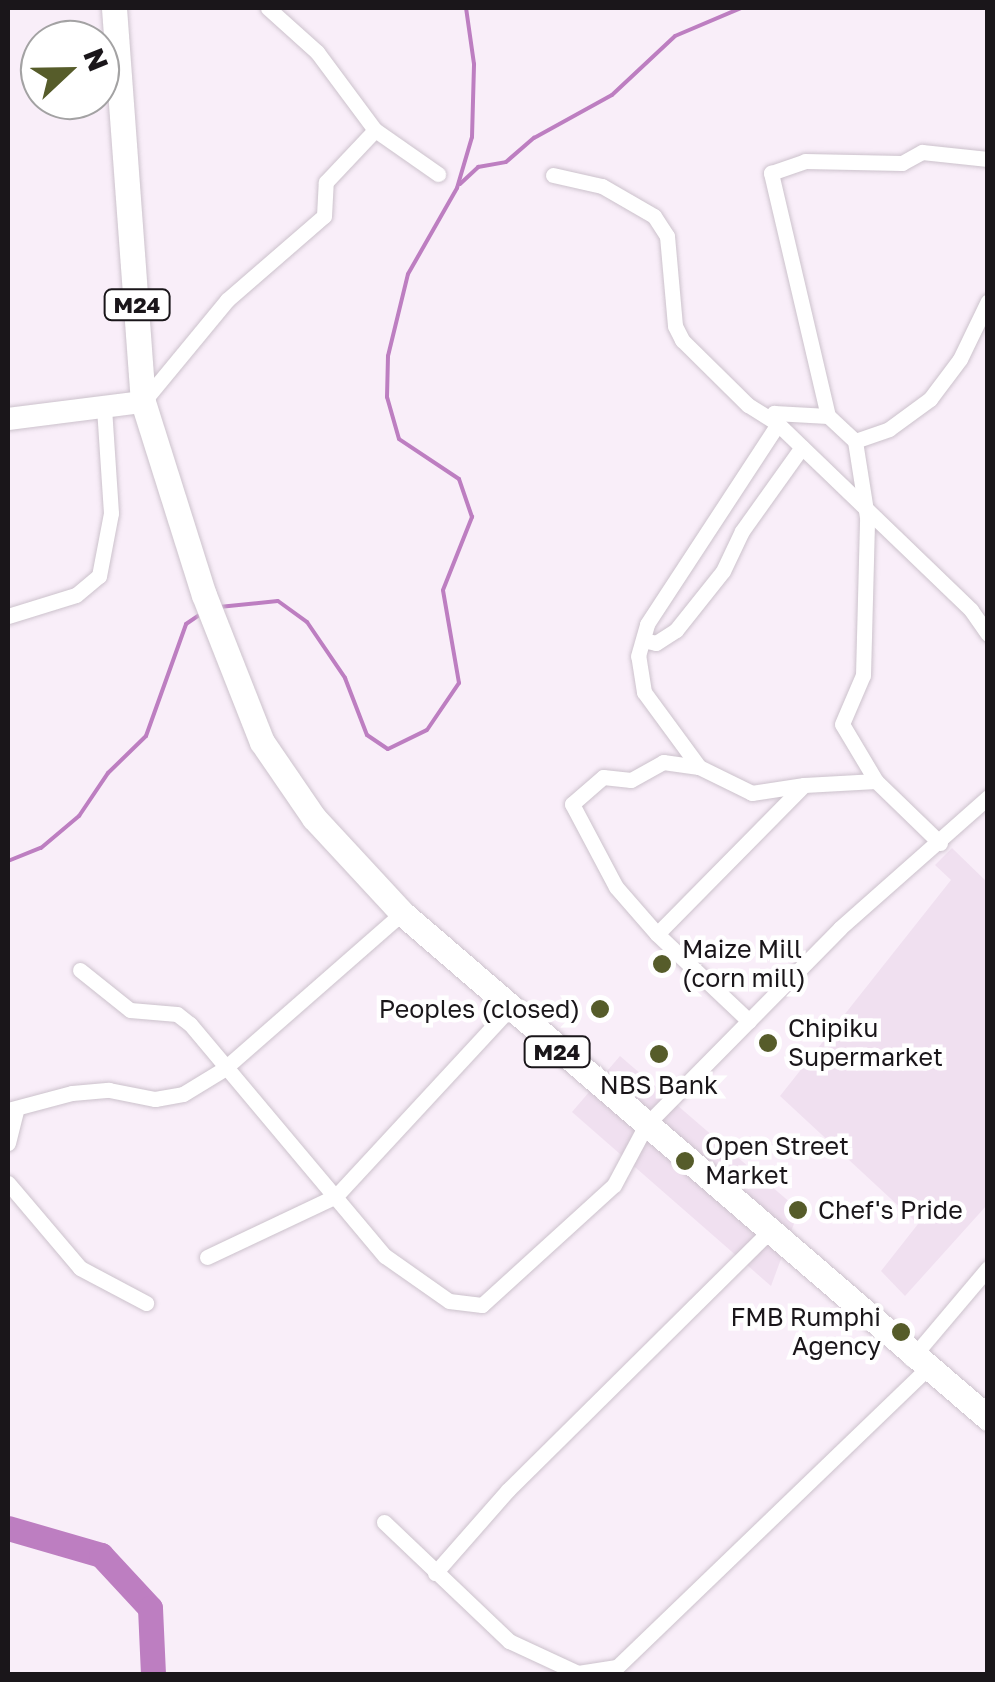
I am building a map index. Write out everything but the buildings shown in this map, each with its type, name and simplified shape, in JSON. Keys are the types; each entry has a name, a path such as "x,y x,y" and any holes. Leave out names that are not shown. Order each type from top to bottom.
{"main road":[{"name":"M24","path":"114,8 143,402 208,605 262,742 314,818 402,913 918,1365 988,1418"}],"street":[{"path":"268,8 350,90 375,130 438,174"},
{"path":"8,420 143,402 227,300 324,216 326,182 375,130"},
{"path":"940,843 876,781 842,724 863,675 867,517 855,441 828,416 771,173 805,161 902,162 922,152 988,159"},
{"path":"554,174 602,186 654,216 668,236 675,326 682,340 748,405 778,424 802,447 867,517 970,610 988,634"},
{"path":"855,441 889,429 930,399 960,359 988,301"},
{"path":"8,616 76,595 99,576 111,513 104,408"},
{"path":"778,424 774,413 828,416"},
{"path":"699,767 644,692 642,640 778,424"},
{"path":"642,640 656,643 676,630 802,447"},
{"path":"750,1020 658,934 616,887 572,804 604,777 631,780 663,762 699,767 752,792 876,781"},
{"path":"658,934 804,785"},
{"path":"80,970 130,1010 177,1014 386,1256 448,1302 482,1304 614,1185 646,1124 840,928 988,798"},
{"path":"8,1142 12,1111 72,1093 109,1090 155,1099 183,1094 224,1069 402,913"},
{"path":"207,1257 336,1196 509,1009"},
{"path":"8,1184 80,1268 146,1303"},
{"path":"435,1573 508,1490 767,1234"},
{"path":"384,1522 509,1641 547,1663 578,1673 618,1667 918,1365 988,1268"}],"shaded area":[{"path":"952,848 987,882 987,1205 905,1296 881,1271 918,1224 780,1096 951,880 935,865"},
{"name":"Open Street Market","path":"620,1056 799,1210 771,1286 572,1112"}],"waterway":[{"path":"219,607 278,601 307,622 345,678 367,735 388,749 427,730 459,683 443,590 472,517 459,479 399,439 387,397 388,356 408,274 457,188 472,137 474,64 466,8"},
{"path":"460,184 478,167 506,162 534,138 612,95 675,36 741,8"},
{"path":"8,861 41,848 79,816 108,773 146,736 186,624 201,614"},
{"path":"8,1528 101,1555 150,1608 153,1674"}],"place":[{"name":"Maize Mill (corn mill)","path":"662,964"},
{"name":"Peoples (closed)","path":"600,1009"},
{"name":"Chipiku Supermarket","path":"768,1043"},
{"name":"NBS Bank","path":"659,1054"},
{"name":"Open Street Market","path":"685,1161"},
{"name":"Chef's Pride","path":"798,1210"},
{"name":"FMB Rumphi Agency","path":"901,1332"}]}
